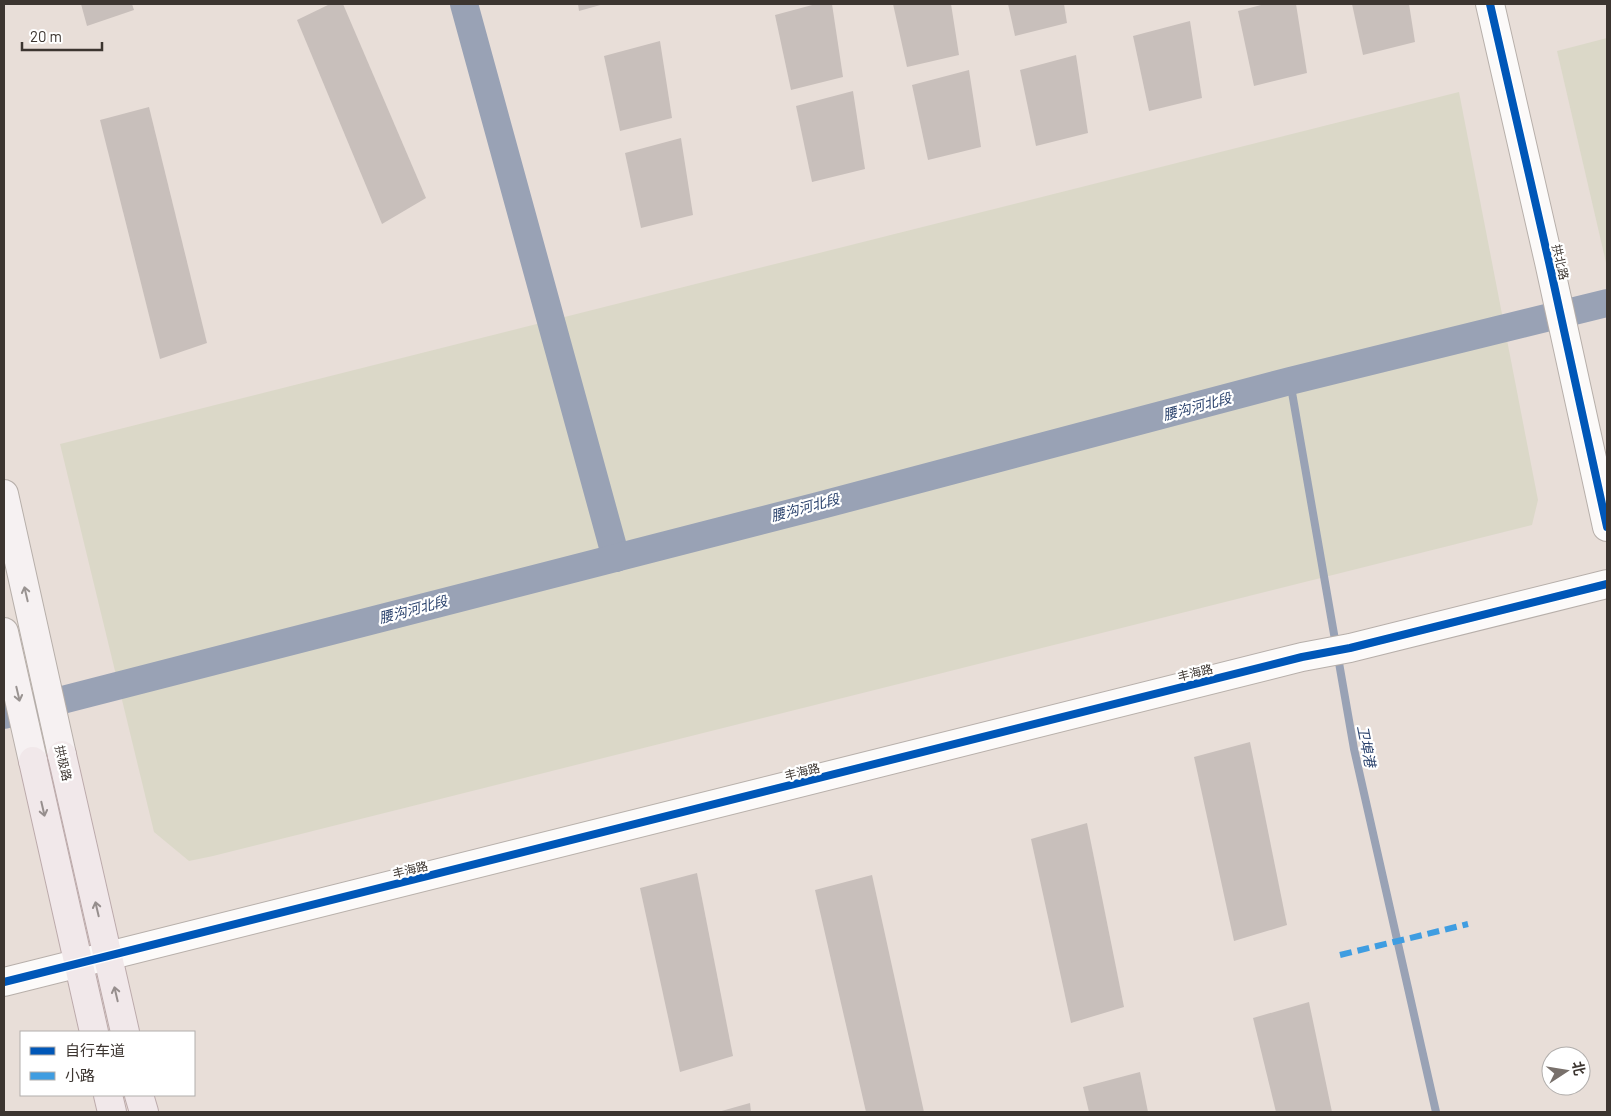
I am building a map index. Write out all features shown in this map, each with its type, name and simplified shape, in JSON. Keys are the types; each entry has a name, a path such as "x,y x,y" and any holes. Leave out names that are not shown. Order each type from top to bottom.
{"main road":[{"name":"拱极路","path":"4,494 125,1031"},
{"path":"5,640 94,1031"},
{"path":"108,1096 112,1112"},
{"path":"140,1096 144,1112"}],"street":[{"name":"拱北路","path":"1490,4 1607,527"},
{"name":"丰海路","path":"4,982 1302,657 1350,648 1607,584"}],"shaded area":[{"path":"1607,38 1607,267 1557,51"},
{"path":"1459,92 1538,500 1532,525 213,856 189,861 154,832 60,444"}],"building":[{"path":"81,4 132,4 134,10 87,26"},
{"path":"330,4 343,4 426,198 382,224 297,20"},
{"path":"578,4 604,4 579,11"},
{"path":"816,4 832,4 843,77 791,90 775,15"},
{"path":"893,4 951,4 959,55 907,67"},
{"path":"1008,4 1064,4 1067,23 1015,36"},
{"path":"1265,4 1296,4 1307,73 1254,86 1238,11"},
{"path":"1352,4 1409,4 1415,42 1363,55"},
{"path":"1190,21 1202,98 1149,111 1133,36"},
{"path":"660,41 672,118 620,131 604,56"},
{"path":"1076,55 1088,133 1036,146 1020,70"},
{"path":"969,70 981,147 928,160 912,85"},
{"path":"853,91 865,169 812,182 796,106"},
{"path":"149,107 207,343 160,359 100,120"},
{"path":"681,138 693,215 641,228 625,153"},
{"path":"1250,742 1287,925 1234,941 1194,757"},
{"path":"1087,823 1124,1007 1071,1023 1031,839"},
{"path":"697,873 733,1056 680,1072 640,888"},
{"path":"872,875 924,1112 866,1112 815,890"},
{"path":"1309,1002 1332,1112 1276,1112 1253,1018"},
{"path":"1140,1072 1148,1112 1089,1112 1083,1087"},
{"path":"750,1103 751,1112 718,1112"}],"waterway":[{"path":"464,4 616,558"},
{"name":"腰沟河北段","path":"4,715 818,506 1290,381 1607,303"},
{"name":"卫埠港","path":"1290,381 1354,749 1436,1112"}],"marked path":[{"path":"1340,955 1468,924"}],"cycle path":[{"path":"1490,4 1607,527"},
{"path":"4,982 1302,657 1350,648 1607,584"}]}
